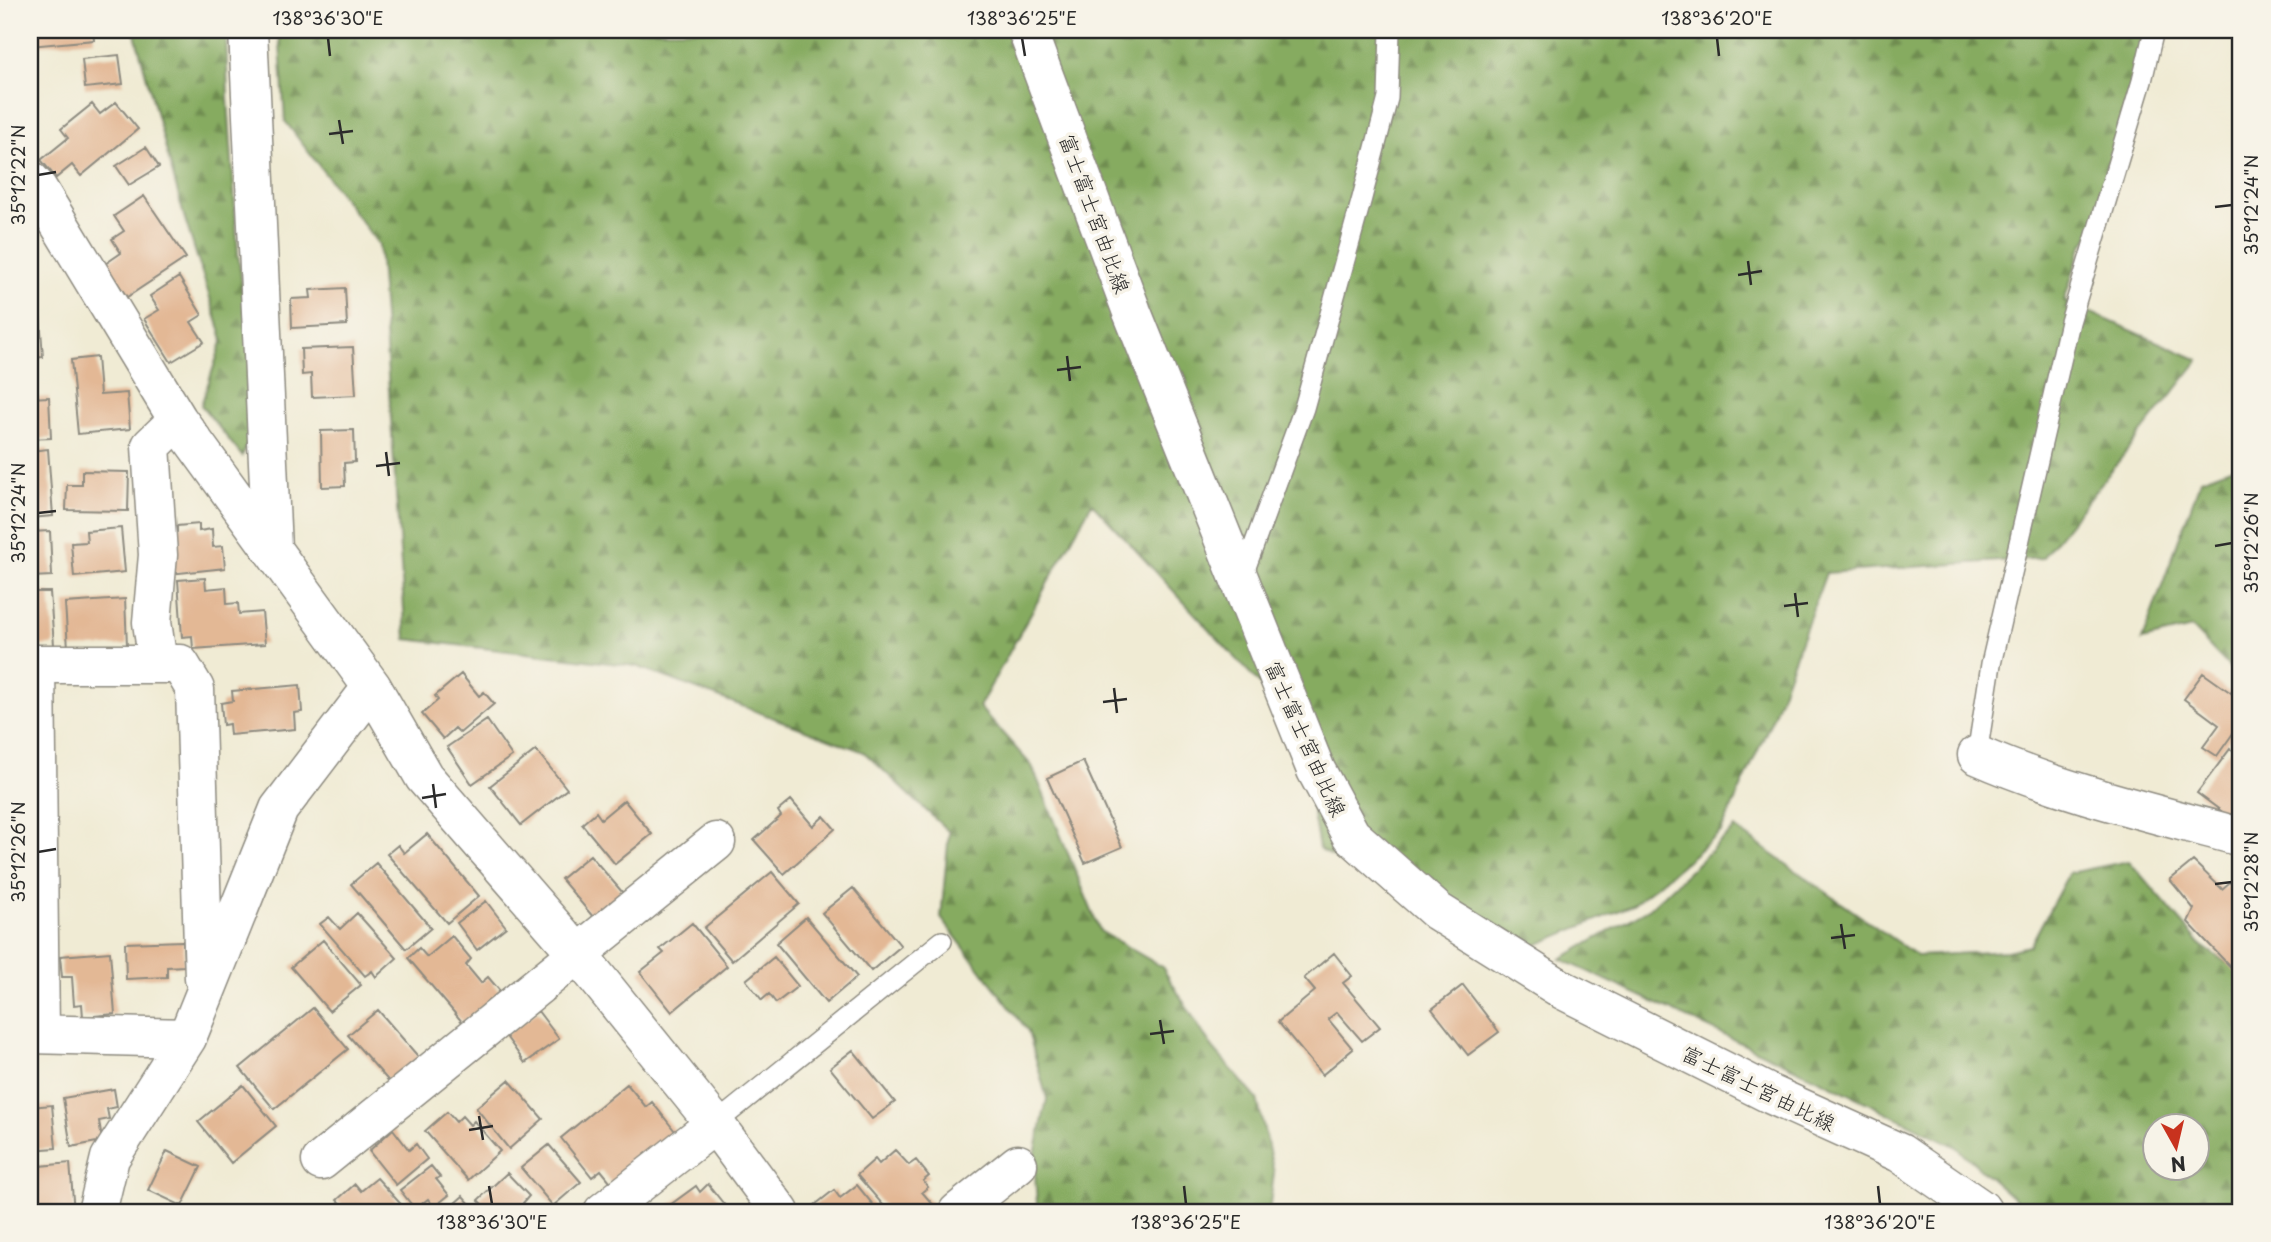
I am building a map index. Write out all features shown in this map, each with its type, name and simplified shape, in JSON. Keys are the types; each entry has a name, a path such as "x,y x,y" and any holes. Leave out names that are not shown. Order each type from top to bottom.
{"street":[{"path":"248,30 272,550"},
{"name":"富士富士宮由比線","path":"1027,30 1132,312 1241,583 1316,769 1351,835 1437,911 1563,990 1772,1095 1900,1153 1983,1212"},
{"path":"30,180 178,420 372,687 424,777 577,953 715,1124 780,1212"},
{"path":"158,664 152,622 159,555 151,446 178,420"},
{"path":"187,1038 35,1034 33,664 180,664 195,689 205,990"},
{"path":"97,1212 110,1158 187,1038 279,809 372,687"},
{"path":"1977,755 2047,781 2241,837"},
{"path":"321,1161 716,842"},
{"path":"603,1212 715,1124"},
{"path":"958,1212 1018,1164"}],"lane":[{"path":"1241,583 1304,408 1358,211 1388,99 1390,30"},
{"path":"1977,755 1991,664 2070,323 2142,81 2154,30"},
{"path":"715,1124 942,941"}],"green space":[{"path":"134,30 226,30 238,253 259,419 242,456 201,405 223,339 184,216"},
{"path":"279,30 2145,30 2103,212 2081,249 2064,301 2199,360 2042,558 1826,573 1773,717 1721,832 1633,905 1515,954 1319,849 1298,725 1092,503 979,707 1032,766 1100,931 1162,967 1211,1046 1257,1099 1274,1173 1269,1212 1046,1212 1037,1204 1034,1159 1047,1099 1028,1031 941,918 949,832 864,752 636,666 406,639 379,245 285,121"},
{"path":"2241,464 2241,679 2192,628 2142,640 2201,479"},
{"path":"1735,828 1917,956 2007,951 2030,946 2069,873 2129,861 2202,946 2241,973 2241,1212 2029,1212 1955,1146 1561,959 1650,908"}],"building":[{"path":"30,30 93,30 94,40 30,46"},
{"path":"119,55 123,84 85,88 82,59"},
{"path":"116,102 138,129 81,176 72,165 56,178 41,160 68,138 61,129 92,104 100,114"},
{"path":"146,147 159,167 129,185 116,166"},
{"path":"144,196 186,258 127,297 105,264 121,253 112,239 124,231 114,216"},
{"path":"179,277 202,315 191,322 204,342 171,362 144,319 159,310 150,296"},
{"path":"345,288 347,325 292,328 291,299 311,298 310,290"},
{"path":"40,316 43,357 30,358 30,317"},
{"path":"353,347 356,395 312,397 311,374 302,375 301,349"},
{"path":"97,357 100,395 127,393 130,429 78,434 71,360"},
{"path":"49,397 51,438 30,439 30,398"},
{"path":"354,430 355,462 344,463 345,486 322,487 321,431"},
{"path":"48,449 53,516 30,518 30,451"},
{"path":"82,471 129,472 128,511 66,510 67,485 82,485"},
{"path":"199,524 199,531 212,529 213,547 223,546 225,568 170,574 166,534 177,532 177,526"},
{"path":"121,528 125,572 74,577 71,543 87,542 86,531"},
{"path":"50,531 52,576 30,577 30,532"},
{"path":"205,578 206,589 226,587 227,604 238,603 239,614 262,612 265,644 193,649 192,636 182,637 178,580"},
{"path":"30,592 50,592 54,645 30,646"},
{"path":"125,599 127,645 68,648 65,603"},
{"path":"2203,673 2241,700 2241,722 2217,756 2203,747 2219,725 2184,699"},
{"path":"461,674 479,696 484,692 494,704 460,733 455,728 443,739 422,714 438,700 435,696"},
{"path":"300,685 302,712 294,713 295,729 230,735 229,724 223,725 221,703 233,701 232,691"},
{"path":"487,720 512,756 472,784 447,747"},
{"path":"2230,749 2241,757 2241,806 2232,819 2197,793"},
{"path":"536,750 567,789 521,825 490,786"},
{"path":"1083,761 1122,847 1085,863 1047,778"},
{"path":"624,800 652,834 615,864 582,824 596,812 601,819"},
{"path":"791,800 813,826 824,816 835,829 784,874 754,840 781,816 778,811"},
{"path":"427,834 479,896 447,923 387,854 398,845 404,853"},
{"path":"590,855 623,893 594,918 561,879"},
{"path":"2193,861 2222,889 2236,877 2241,883 2241,978 2188,922 2194,909 2170,880"},
{"path":"376,863 431,928 406,949 351,884"},
{"path":"772,872 799,904 732,961 704,928"},
{"path":"853,888 901,946 871,971 822,913"},
{"path":"486,901 506,927 477,950 457,923"},
{"path":"357,913 397,958 376,977 372,971 365,976 320,924 329,917 340,929"},
{"path":"806,917 857,977 826,1003 776,943"},
{"path":"692,923 727,966 672,1012 640,972 664,953 660,949"},
{"path":"452,936 471,959 466,965 481,983 488,977 500,991 463,1023 408,958 419,948 427,957"},
{"path":"323,940 361,985 329,1011 291,967"},
{"path":"183,941 184,966 167,967 167,977 126,979 125,943"},
{"path":"110,952 115,1014 83,1017 82,1004 74,1005 72,977 62,977 60,956"},
{"path":"1334,953 1352,976 1343,983 1380,1027 1362,1041 1337,1012 1328,1019 1353,1049 1322,1075 1278,1022 1315,991 1304,978"},
{"path":"774,957 798,986 776,1003 769,994 762,1000 746,980"},
{"path":"1463,985 1499,1032 1468,1055 1432,1009"},
{"path":"313,1008 348,1049 274,1109 240,1068"},
{"path":"378,1010 422,1061 393,1086 348,1035"},
{"path":"538,1011 559,1039 525,1063 505,1035"},
{"path":"853,1050 895,1102 872,1119 830,1068"},
{"path":"509,1080 543,1119 509,1149 476,1108"},
{"path":"627,1084 646,1107 652,1102 678,1135 614,1186 601,1170 592,1177 561,1138"},
{"path":"243,1085 276,1126 231,1163 198,1122"},
{"path":"114,1089 117,1107 107,1109 109,1119 99,1121 102,1141 71,1147 63,1098"},
{"path":"52,1105 56,1148 30,1150 30,1107"},
{"path":"447,1112 456,1122 462,1116 470,1125 474,1121 500,1151 468,1180 425,1131"},
{"path":"393,1129 409,1150 416,1144 427,1159 396,1185 369,1151"},
{"path":"549,1145 581,1182 553,1206 521,1168"},
{"path":"895,1150 909,1165 916,1160 929,1176 923,1181 928,1187 922,1192 935,1207 929,1212 889,1212 857,1175 875,1159 879,1164"},
{"path":"167,1151 201,1167 182,1206 148,1190"},
{"path":"70,1163 74,1212 30,1212 30,1167"},
{"path":"431,1166 440,1177 436,1179 449,1195 434,1207 428,1199 415,1209 400,1190"},
{"path":"507,1173 529,1196 523,1203 532,1212 489,1212 478,1200"},
{"path":"377,1178 408,1212 348,1212 337,1200 355,1184 361,1191"},
{"path":"708,1184 730,1212 669,1212 666,1208 696,1186 700,1192"},
{"path":"857,1185 879,1212 806,1212 834,1190 840,1198"},
{"path":"463,1196 477,1212 445,1212"}]}
